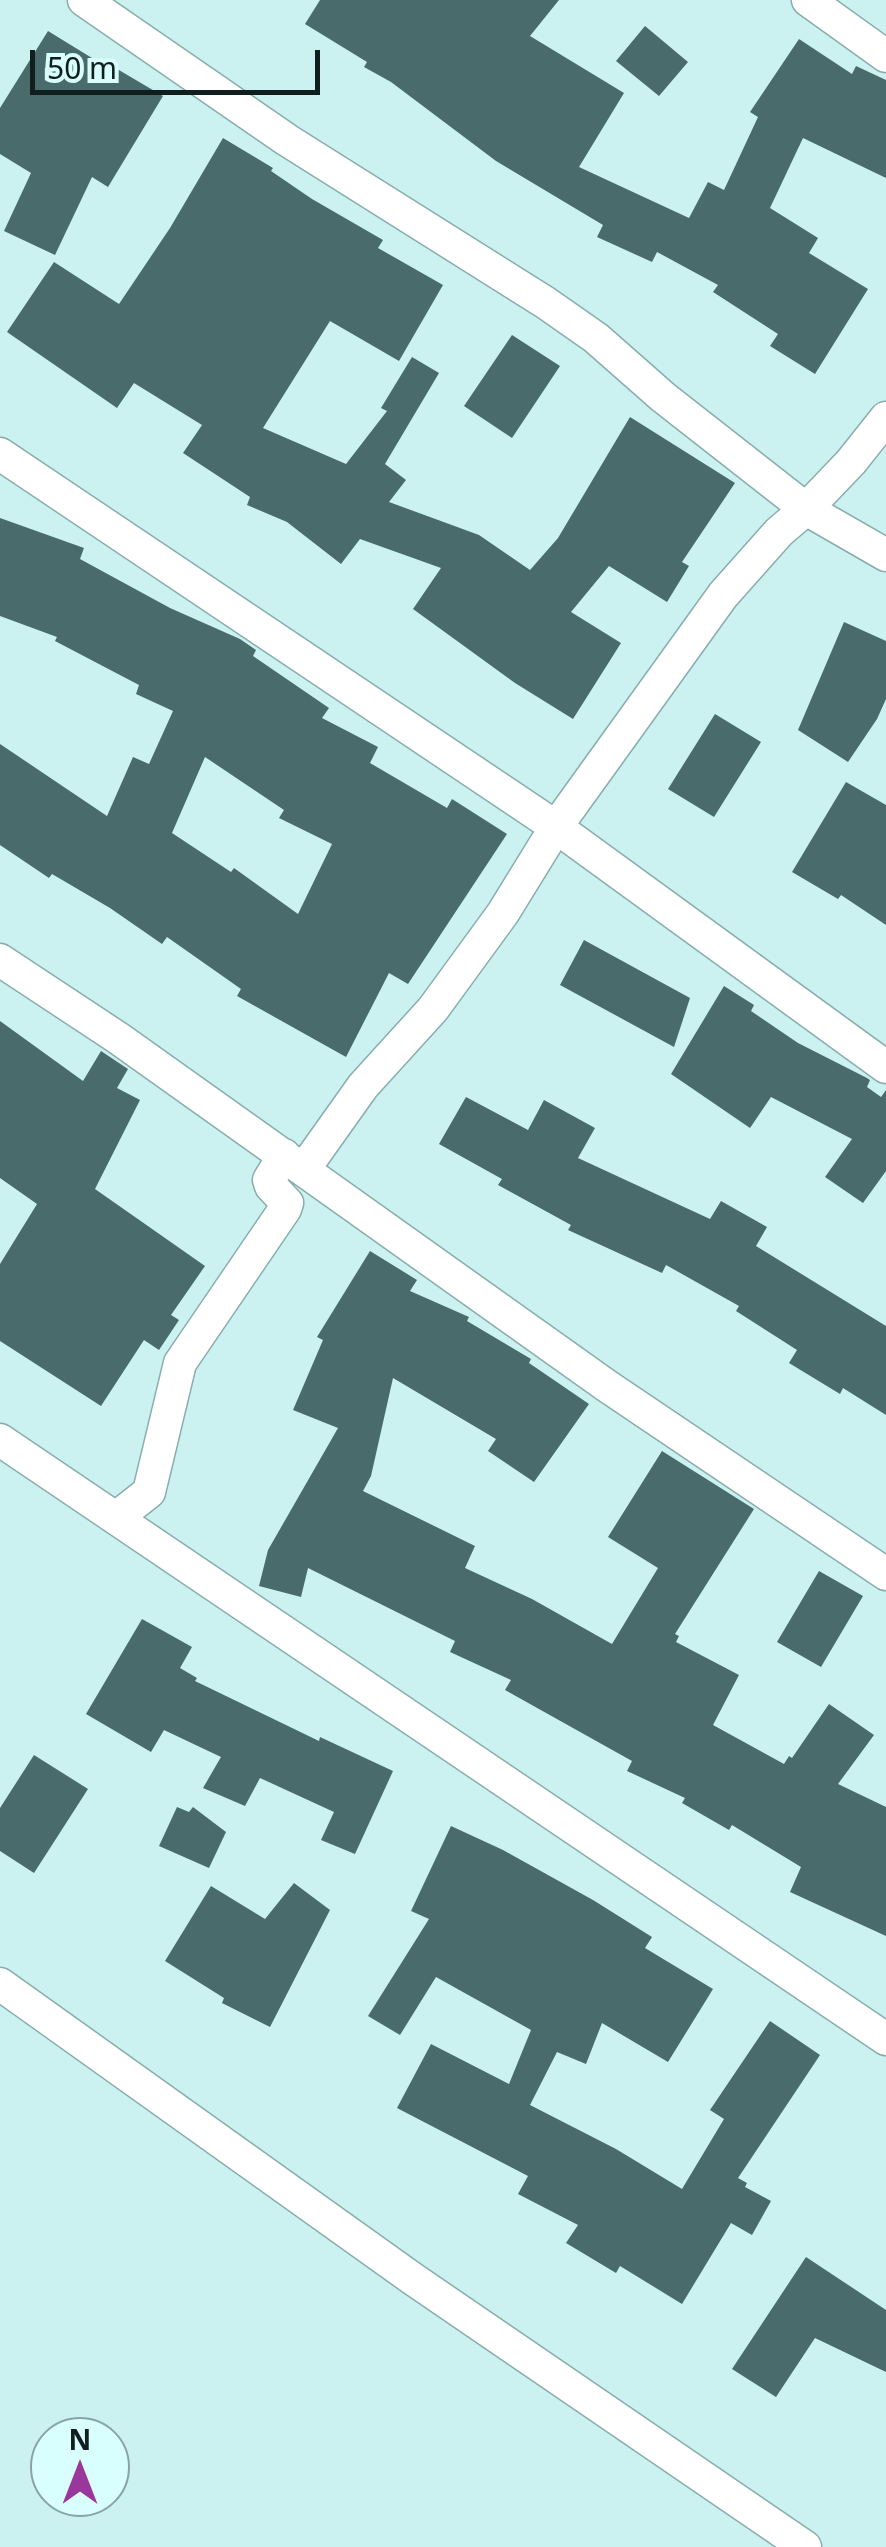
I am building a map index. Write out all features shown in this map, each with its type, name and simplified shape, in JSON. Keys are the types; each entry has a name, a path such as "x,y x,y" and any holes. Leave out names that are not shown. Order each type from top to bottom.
{"street":[{"path":"84,0 287,140 559,312 806,509 886,555"},
{"path":"808,0 886,56"},
{"path":"116,1518 149,1492 180,1363 285,1209 288,1202 271,1186 270,1180 294,1162 433,1008 504,913 556,827 723,595 778,532 852,462 886,418"},
{"path":"0,454 556,827 886,1067"},
{"path":"0,960 118,1038 607,1386 886,1574"},
{"path":"0,1440 886,2038"},
{"path":"0,1984 413,2278 805,2547"}],"building":[{"path":"320,0 559,0 530,36 624,93 579,167 689,218 708,182 724,190 758,117 750,112 799,39 852,74 856,66 886,80 886,178 803,138 770,208 818,238 809,253 868,289 815,374 770,346 778,334 713,292 718,285 657,252 652,262 597,237 603,225 496,161 391,82 364,67 367,62 305,24"},
{"path":"645,26 688,62 659,96 616,61"},
{"path":"48,31 163,96 108,187 92,177 55,255 4,231 31,173 0,154 0,108"},
{"path":"223,138 273,168 271,171 312,199 383,240 378,248 443,285 399,361 330,321 263,428 346,464 387,411 381,408 412,357 439,373 385,464 406,480 389,502 479,535 530,570 558,538 630,417 735,483 682,562 689,566 667,602 609,566 571,612 621,643 573,719 515,683 413,609 441,568 360,539 341,564 287,522 247,505 250,497 183,453 202,425 134,383 117,408 7,332 54,262 119,304"},
{"path":"512,335 560,366 512,438 464,406"},
{"path":"0,518 84,548 80,559 170,608 240,639 256,650 253,656 329,708 322,718 378,747 370,763 447,808 452,799 507,834 408,984 389,973 346,1057 237,996 241,989 167,937 162,944 110,908 52,874 49,878 0,845 0,744 107,816 133,757 149,764 173,711 136,694 139,685 55,641 57,637 0,616","holes":["205,757 284,810 279,818 332,844 298,914 234,868 231,872 172,833"]},
{"path":"844,622 886,641 886,699 848,762 798,730"},
{"path":"715,714 761,742 714,817 668,789"},
{"path":"846,782 886,805 886,925 841,895 838,899 792,872"},
{"path":"584,940 690,998 674,1047 560,985"},
{"path":"724,986 754,1005 751,1011 798,1043 870,1080 867,1087 881,1097 886,1090 886,1171 863,1203 825,1177 852,1139 771,1097 750,1128 671,1074"},
{"path":"0,1021 83,1081 101,1051 128,1069 117,1088 140,1100 95,1189 205,1266 171,1315 179,1320 159,1350 144,1340 101,1406 0,1341 0,1264 37,1204 0,1178"},
{"path":"466,1097 528,1130 544,1100 595,1128 578,1158 710,1219 721,1201 767,1227 756,1246 886,1326 886,1415 843,1388 840,1394 789,1363 797,1350 736,1311 739,1306 666,1265 662,1273 568,1230 571,1225 498,1185 502,1179 439,1144"},
{"path":"370,1251 417,1280 410,1291 469,1317 467,1321 531,1359 529,1363 589,1404 534,1482 488,1451 496,1439 393,1378 371,1476 363,1491 475,1546 465,1568 532,1599 612,1644 658,1568 608,1537 662,1451 754,1509 675,1634 679,1636 676,1642 739,1675 713,1725 784,1764 829,1704 874,1735 838,1784 886,1807 886,1936 790,1892 801,1867 732,1825 729,1830 682,1803 685,1798 627,1771 632,1761 505,1690 511,1680 450,1652 455,1641 308,1568 301,1597 259,1586 268,1550 338,1428 293,1410 323,1340 317,1337"},
{"path":"819,1571 863,1596 821,1667 777,1642"},
{"path":"142,1619 192,1647 180,1668 197,1678 195,1681 319,1741 320,1737 393,1771 355,1854 321,1840 334,1812 260,1778 245,1806 203,1788 221,1757 164,1730 151,1752 86,1714"},
{"path":"34,1755 88,1789 34,1873 0,1851 0,1808"},
{"path":"177,1807 189,1812 193,1807 226,1832 209,1868 159,1846"},
{"path":"451,1826 593,1900 652,1937 645,1948 713,1989 668,2062 602,2023 586,2064 557,2052 530,2105 616,2149 682,2189 724,2119 710,2110 770,2021 820,2055 738,2178 747,2183 745,2187 771,2201 752,2235 731,2223 682,2304 620,2266 616,2273 566,2243 578,2225 518,2194 528,2176 397,2108 431,2044 509,2084 531,2030 436,1977 400,2035 368,2016 429,1919 411,1911"},
{"path":"294,1883 330,1910 270,2027 222,2003 224,1998 165,1961 211,1886 265,1919"},
{"path":"806,2257 886,2310 886,2372 815,2338 776,2397 732,2369"}]}
